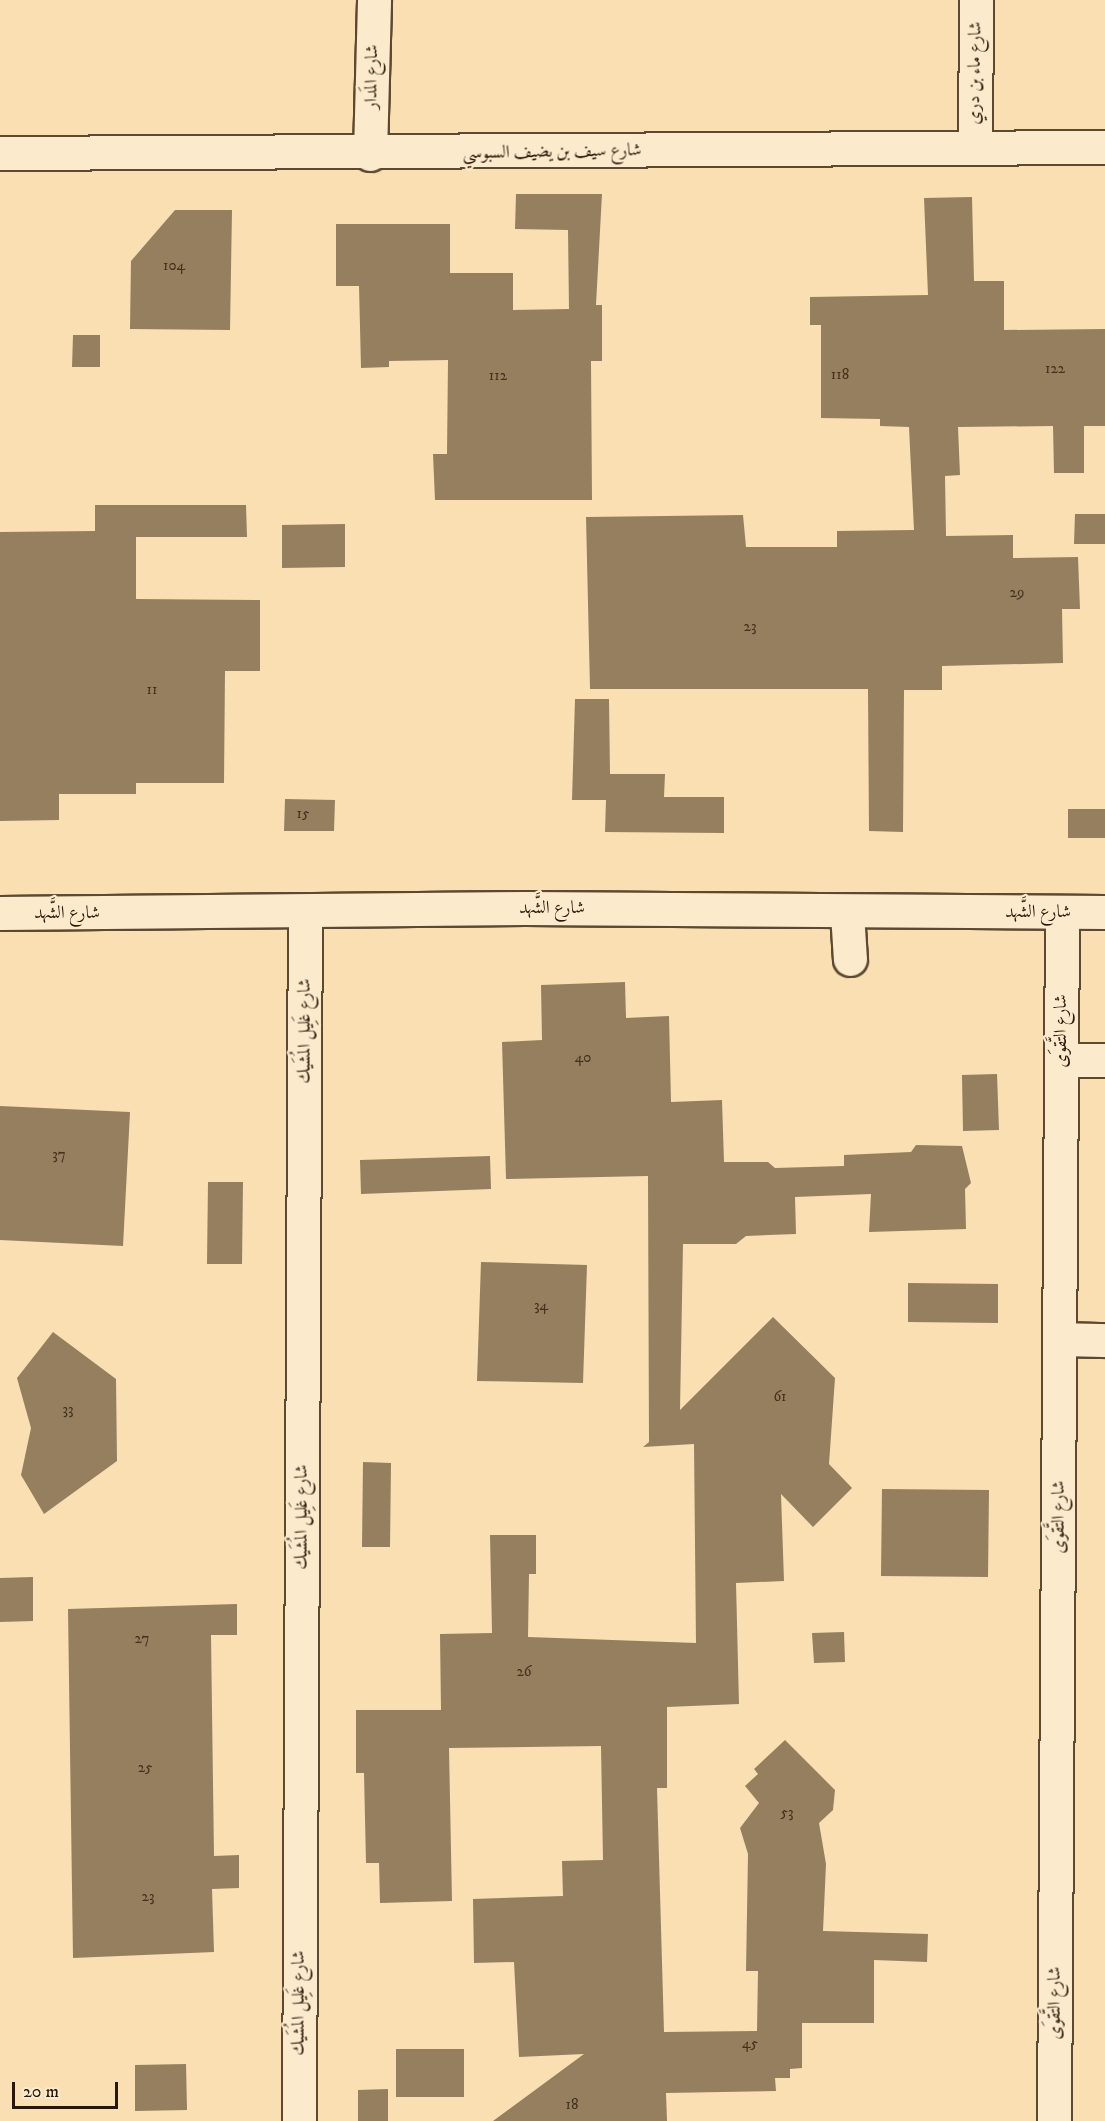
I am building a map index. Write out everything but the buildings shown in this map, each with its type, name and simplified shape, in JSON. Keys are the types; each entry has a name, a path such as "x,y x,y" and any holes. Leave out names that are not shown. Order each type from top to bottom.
{"street":[{"name":"شارع المَدار","path":"370,154 374,0"},
{"name":"شارع ماء بن دري","path":"975,147 976,0"},
{"name":"شارع سيف بن يضيف السبوسي","path":"0,153 370,154 1105,147"},
{"name":"شارع الشَّهد","path":"0,913 305,913 525,908 847,913 1105,912"},
{"name":"شارع التَّقوَى","path":"1054,2121 1062,912"},
{"name":"شارع غَلِيل المُشَيك","path":"299,2121 305,913"},
{"path":"847,913 850,959"},
{"path":"1060,1060 1105,1060"},
{"path":"1060,1340 1105,1340"}]}
